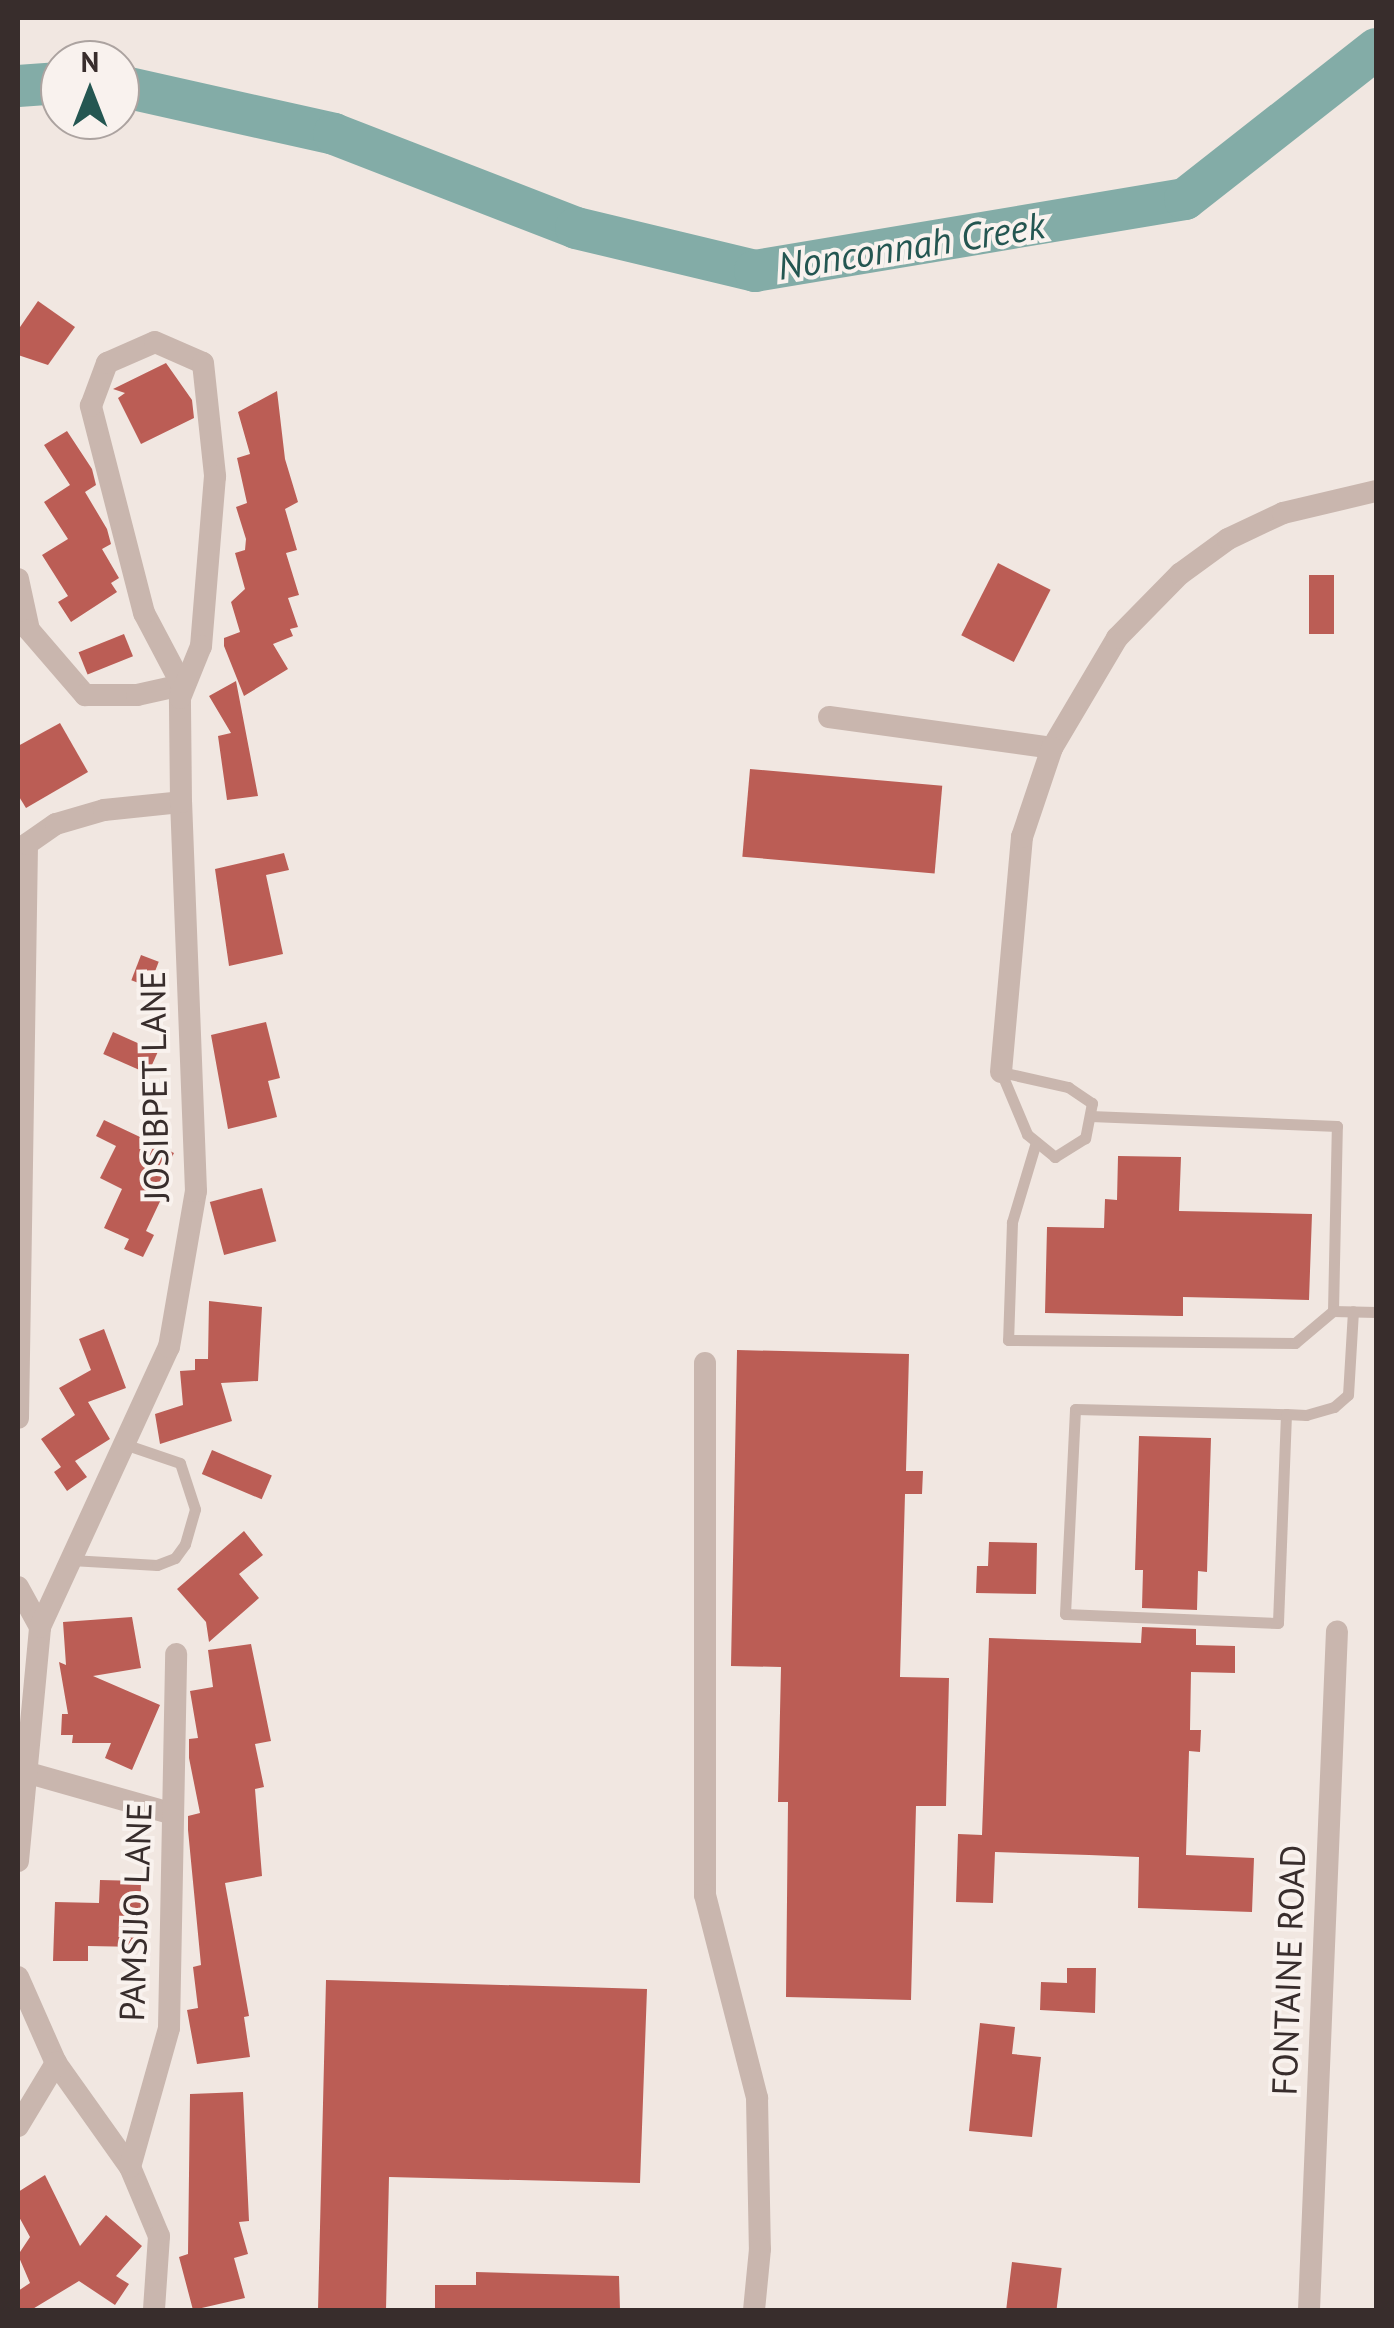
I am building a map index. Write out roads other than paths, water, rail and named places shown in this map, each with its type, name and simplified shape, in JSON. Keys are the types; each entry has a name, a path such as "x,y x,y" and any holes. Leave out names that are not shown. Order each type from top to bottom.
{"street":[{"path":"155,342 202,364 216,476 201,646 181,692 144,613 91,406 107,364 155,342"},
{"path":"1001,1072 1022,837 1052,748 1117,638 1180,574 1228,539 1283,513 1376,491"},
{"path":"18,579 29,630 85,696 181,692"},
{"name":"JOSIBPET LANE","path":"18,1861 22,1772 40,1627 168,1347 196,1191 181,802 181,692"},
{"path":"829,717 1052,748"},
{"path":"18,1418 28,844 56,824 104,810 181,802"},
{"path":"705,1364 705,1895 757,2098 760,2249 754,2310"},
{"path":"18,1587 40,1627"},
{"name":"FONTAINE ROAD","path":"1309,2310 1337,1632"},
{"name":"PAMSIJO LANE","path":"130,2167 169,2028 176,1654"},
{"path":"22,1772 173,1814"},
{"path":"18,1976 56,2063 130,2167 159,2236 154,2310"},
{"path":"18,2126 56,2063"}],"lane":[{"path":"1001,1072 1068,1087 1092,1103 1085,1138 1055,1157 1027,1134 1001,1072"},
{"path":"1090,1116 1337,1126 1333,1310"},
{"path":"1036,1142 1012,1222 1008,1340 1295,1343 1333,1310 1376,1312"},
{"path":"1286,1414 1278,1623 1066,1614 1075,1409 1286,1414 1334,1407 1348,1395 1353,1311"},
{"path":"70,1560 157,1565 175,1558 185,1544 195,1509 180,1464 124,1444"}],"waterway":[{"name":"Nonconnah Creek","path":"140,90 334,134 576,228 755,271 1185,199 1376,49"},
{"name":"Nonconnah Creek","path":"18,86 40,84"}]}
